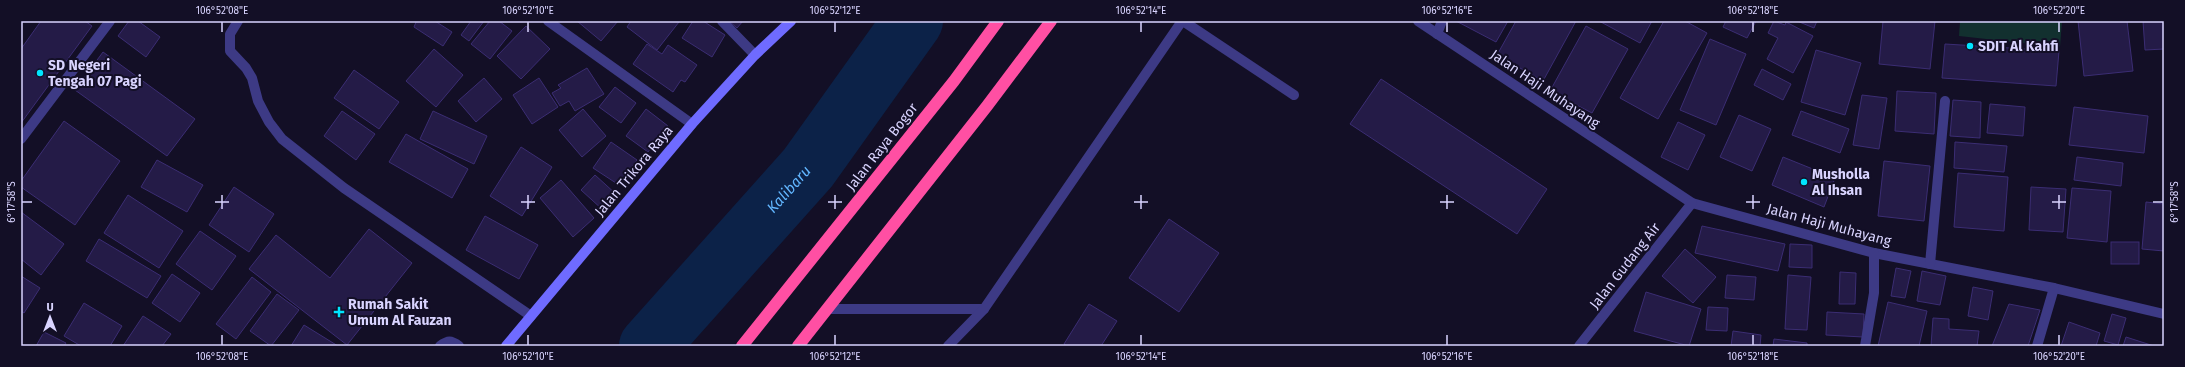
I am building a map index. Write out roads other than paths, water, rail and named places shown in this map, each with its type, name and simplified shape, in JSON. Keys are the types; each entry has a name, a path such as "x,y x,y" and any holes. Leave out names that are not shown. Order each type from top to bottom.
{"highway":[{"name":"Jalan Raya Bogor","path":"742,346 954,81 998,21"},
{"path":"798,346 982,112 1051,21"}],"street":[{"path":"21,139 110,21"},
{"path":"238,21 230,34 230,51 246,68 252,78 258,101 269,122 282,139 344,188 531,316"},
{"path":"548,21 692,124"},
{"path":"722,21 755,55"},
{"name":"Jalan Trikora Raya","path":"506,346 692,124 755,55 791,21"},
{"path":"948,346 984,309 1183,21 1294,94"},
{"name":"Jalan Haji Muhayang","path":"1418,21 1692,203 1874,253 2054,288 2164,314"},
{"path":"1437,34 1442,21"},
{"path":"1930,264 1945,101"},
{"name":"Jalan Gudang Air","path":"1579,346 1692,203"},
{"path":"1865,346 1874,293 1874,253"},
{"path":"2037,346 2054,288"},
{"path":"827,309 984,309"},
{"path":"440,346 448,341 453,341 459,346"}],"waterway":[{"name":"Kalibaru","path":"649,346 808,168 913,21"}],"place":[{"name":"SDIT Al Kahfi","path":"1970,46"},
{"name":"SD Negeri Tengah 07 Pagi","path":"40,73"},
{"name":"Musholla Al Ihsan","path":"1804,182"},
{"name":"Rumah Sakit Umum Al Fauzan","path":"339,312"}]}
